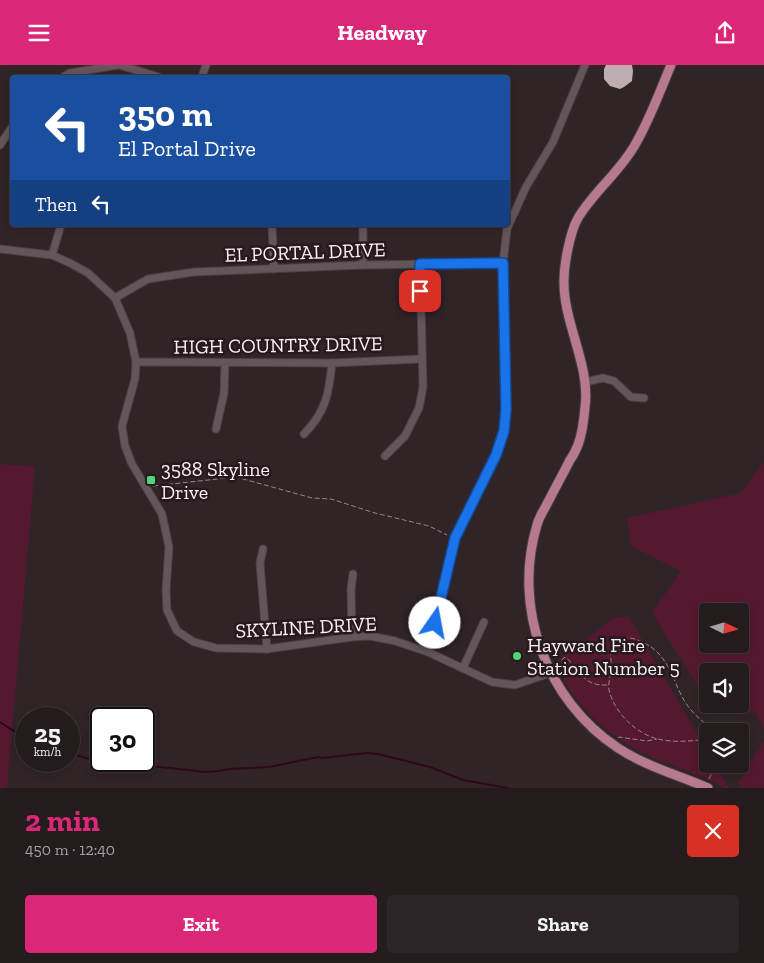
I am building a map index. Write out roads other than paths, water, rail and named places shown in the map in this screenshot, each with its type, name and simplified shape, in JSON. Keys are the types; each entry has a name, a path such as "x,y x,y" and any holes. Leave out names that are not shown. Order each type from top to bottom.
{"main road":[{"path":"671,65 636,144 577,219 566,257 564,282 566,305 585,382 586,405 578,446 537,523 530,560 529,585 532,614 541,651 550,673 572,705 600,735 633,757 692,785 707,787"}],"street":[{"path":"66,75 118,65 152,75"},
{"path":"510,222 526,187 553,142 585,65"},
{"path":"0,145 10,130"},
{"path":"52,255 60,227"},
{"path":"272,227 274,269"},
{"path":"363,227 363,265"},
{"path":"428,652 455,538 496,455 504,431 506,409 503,263 508,227"},
{"name":"SKYLINE DRIVE","path":"0,249 52,255 88,273 115,299 130,333 136,362 135,379 122,426 125,446 132,464 162,514 169,547 166,590 167,610 177,631 194,642 216,648 267,649 370,636 395,641 428,652 492,682 515,685 550,673"},
{"name":"EL PORTAL DRIVE","path":"115,299 148,279 194,272 363,265 503,263"},
{"path":"385,456 405,437 418,408 423,387 420,264"},
{"name":"HIGH COUNTRY DRIVE","path":"136,362 332,363 421,359"},
{"path":"216,429 224,393 225,363"},
{"path":"304,434 312,426 328,395 332,363"},
{"path":"585,382 603,378 614,381 631,397 644,398"},
{"path":"263,549 260,563 267,649"},
{"path":"352,637 351,589 353,574"},
{"path":"463,668 484,622"}],"waterway":[{"path":"0,722 15,732"},
{"path":"155,766 205,772 269,767 318,757 367,753 430,767 463,780 508,788"},
{"path":"80,756 90,759"}],"place":[{"name":"3588 Skyline Drive","path":"151,480"},
{"name":"Hayward Fire Station Number 5","path":"517,656"}]}
